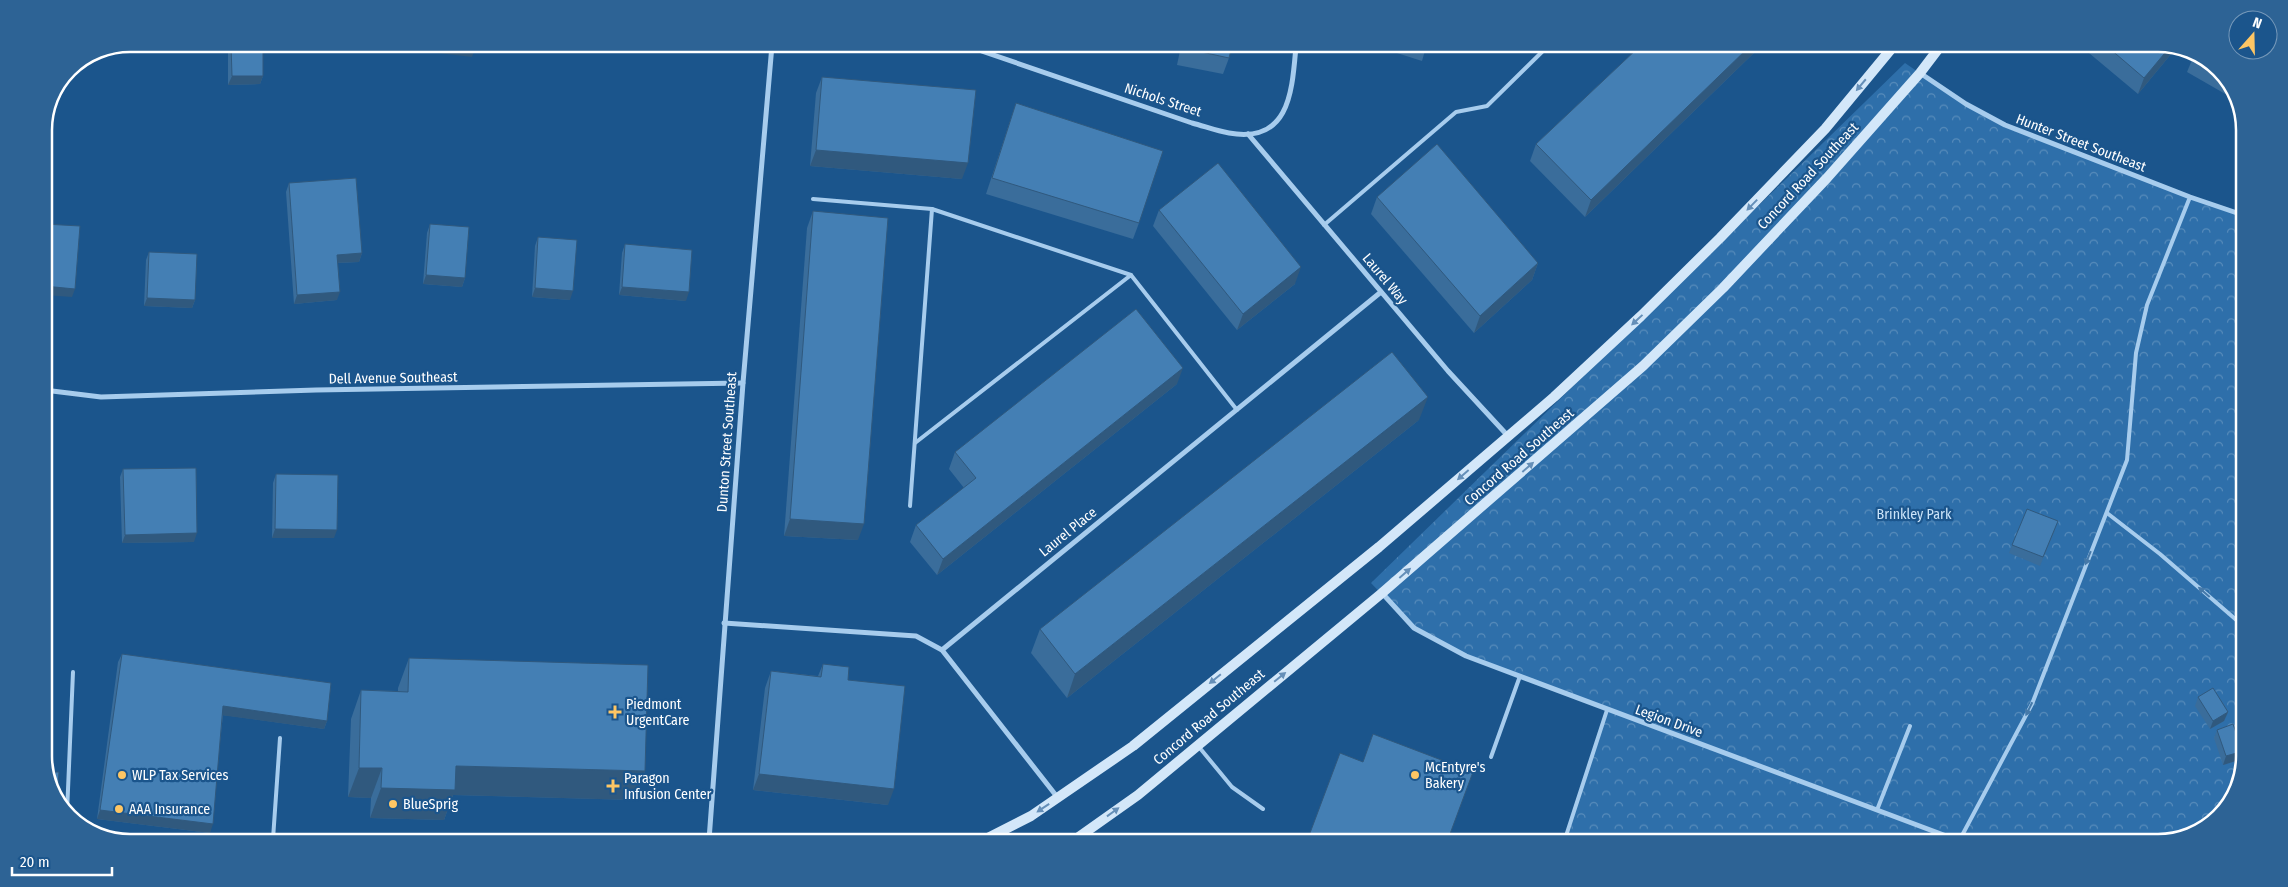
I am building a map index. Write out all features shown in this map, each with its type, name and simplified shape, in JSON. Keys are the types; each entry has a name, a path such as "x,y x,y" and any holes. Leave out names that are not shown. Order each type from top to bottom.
{"main road":[{"name":"Concord Road Southeast","path":"994,834 1031,816 1133,746 1379,547 1554,397 1641,316 1720,238 1824,128 1887,52"},
{"name":"Concord Road Southeast","path":"1083,834 1138,794 1382,593 1643,366 1742,267 1827,178 1937,52"}],"street":[{"name":"Dunton Street Southeast","path":"709,834 743,383 771,52"},
{"name":"Nichols Street","path":"985,52 1192,122 1229,133 1248,134 1268,128 1281,118 1290,97 1295,52"},
{"name":"Hunter Street Southeast","path":"1920,73 1966,104 2005,125 2190,197 2235,212"},
{"name":"Laurel Way","path":"1248,134 1448,372 1508,436"},
{"name":"Laurel Place","path":"942,650 1381,292"},
{"name":"Dell Avenue Southeast","path":"52,391 101,397 316,390 743,383"},
{"name":"Legion Drive","path":"1382,593 1414,628 1466,656 1939,834"},
{"path":"724,623 916,636 942,650 1058,798"}],"lane":[{"path":"1324,225 1456,112 1487,106 1542,52"},
{"path":"1964,834 2032,704 2127,460 2136,353 2146,305 2190,197"},
{"path":"813,199 932,208 1131,275 1237,410"},
{"path":"910,506 932,208"},
{"path":"915,443 1131,275"},
{"path":"2107,513 2160,554 2236,619"},
{"path":"67,802 73,672"},
{"path":"1491,757 1520,676"},
{"path":"1567,834 1607,710"},
{"path":"1877,810 1910,726"},
{"path":"273,834 280,738"},
{"path":"1198,745 1232,787 1263,809"}],"green space":[{"name":"Brinkley Park","path":"1905,63 1966,104 2005,125 2093,161 2235,211 2236,756 2231,781 2219,804 2213,812 2187,829 2168,834 1567,834 1607,710 1466,656 1414,628 1371,583"}],"building":[{"path":"231,52 263,52 263,76 232,76"},
{"path":"1201,52 1230,52 1229,58"},
{"path":"1634,52 1744,52 1591,200 1536,144"},
{"path":"2114,52 2165,53 2144,78"},
{"path":"822,77 976,90 968,163 816,150"},
{"path":"1016,103 1163,151 1139,223 992,178"},
{"path":"1437,144 1538,263 1480,316 1377,197"},
{"path":"1218,163 1301,267 1243,314 1159,210"},
{"path":"356,178 362,253 337,255 340,292 297,295 289,183"},
{"path":"813,211 888,218 864,524 790,519"},
{"path":"52,224 80,226 75,289 52,287"},
{"path":"430,224 469,227 465,278 426,275"},
{"path":"538,237 577,240 573,291 535,288"},
{"path":"625,244 692,250 689,292 622,287"},
{"path":"149,252 197,254 195,300 147,298"},
{"path":"1136,309 1183,368 943,559 916,525 976,478 955,452"},
{"path":"1392,352 1428,397 1075,674 1040,629"},
{"path":"196,468 197,533 125,535 123,469"},
{"path":"276,474 338,475 337,530 275,529"},
{"path":"2027,509 2058,521 2043,557 2012,545"},
{"path":"122,654 331,683 327,721 223,706 213,824 100,810"},
{"path":"409,658 648,665 645,771 456,766 455,790 381,788 382,768 359,768 361,690 408,692"},
{"path":"823,664 849,667 848,680 905,686 894,789 759,774 771,671 821,677"},
{"path":"2213,688 2228,712 2213,721 2198,697"},
{"path":"2233,724 2236,732 2236,753 2226,756 2217,730"},
{"path":"1373,734 1473,772 1450,834 1310,834 1340,753 1363,762"},
{"path":"54,772 59,772 58,786"}],"place":[{"name":"Piedmont UrgentCare","path":"615,712"},
{"name":"WLP Tax Services","path":"122,775"},
{"name":"McEntyre's Bakery","path":"1415,775"},
{"name":"Paragon Infusion Center","path":"613,786"},
{"name":"BlueSprig","path":"393,804"},
{"name":"AAA Insurance","path":"119,809"}]}
